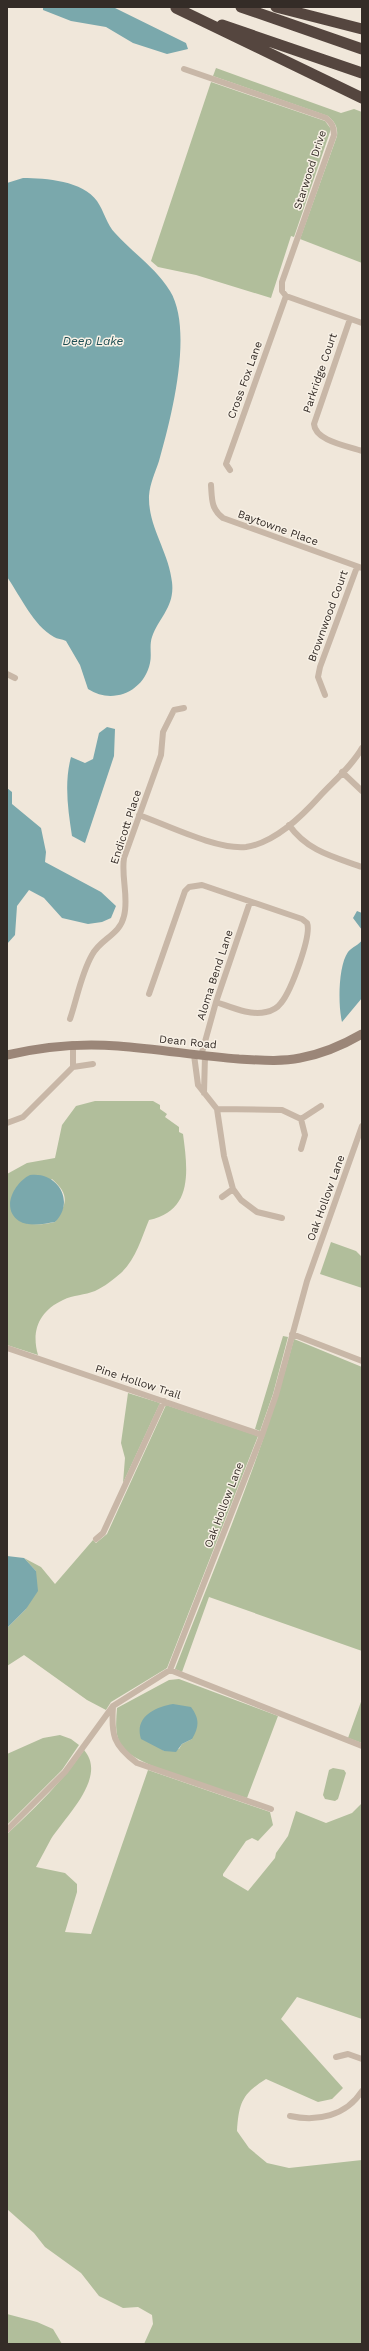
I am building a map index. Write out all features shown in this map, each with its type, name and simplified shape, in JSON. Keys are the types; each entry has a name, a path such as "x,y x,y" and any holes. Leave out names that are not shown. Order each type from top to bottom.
{"highway":[{"path":"240,7 362,49"},
{"path":"276,7 362,29"},
{"path":"174,8 362,73"},
{"path":"174,8 362,98"},
{"path":"326,80 362,92"}],"main road":[{"name":"Dean Road","path":"7,1055 47,1046 73,1044 118,1046 200,1056 262,1060 299,1058 326,1051 362,1035"}],"street":[{"name":"Starwood Drive","path":"184,69 326,118 334,128 334,135 282,282 282,290 286,296"},
{"path":"286,296 362,323"},
{"name":"Cross Fox Lane","path":"230,470 226,464 286,296"},
{"name":"Parkridge Court","path":"350,319 314,424 316,432 323,437 362,451"},
{"name":"Baytowne Place","path":"211,485 212,503 217,514 223,518 359,568"},
{"name":"Brownwood Court","path":"325,695 318,677 320,667 359,568"},
{"path":"7,674 15,678"},
{"name":"Endicott Place","path":"70,1019 91,956 99,944 115,934 124,917 126,900 123,865 139,815 161,755 163,732 174,710 184,708"},
{"path":"139,815 218,844 246,847 257,844 289,825 314,803 362,748"},
{"path":"342,772 362,791"},
{"path":"289,825 298,838 315,850 362,867"},
{"path":"149,994 185,891 189,887 202,885 302,919 309,928 309,935 288,993 274,1008 259,1013 249,1012 216,1002"},
{"name":"Aloma Bend Lane","path":"218,1109 198,1085 200,1056 216,1002 250,902"},
{"path":"73,1044 73,1067"},
{"name":"Aloma Bend Lane","path":"200,1056 204,1093"},
{"path":"7,1123 23,1117 73,1067 93,1064"},
{"path":"301,1119 321,1106"},
{"path":"282,1218 257,1212 241,1200 233,1189 224,1156 218,1109 282,1110 301,1119"},
{"path":"301,1119 305,1135 301,1149"},
{"name":"Oak Hollow Lane","path":"170,1670 262,1435 276,1395 307,1281 362,1126"},
{"path":"222,1197 233,1189"},
{"path":"292,1334 362,1361"},
{"name":"Pine Hollow Trail","path":"7,1348 262,1435"},
{"path":"96,1539 104,1533 164,1401"},
{"path":"7,1830 65,1772 114,1706 170,1670 362,1746"},
{"path":"114,1706 112,1730 120,1750 137,1763 271,1809"},
{"path":"336,2057 348,2054 362,2059"},
{"path":"290,2116 304,2119 327,2117 345,2108 362,2091"}],"green space":[{"path":"216,68 341,113 354,109 362,112 362,263 300,239 337,136 337,130 334,123 328,116 213,76"},
{"path":"211,82 325,121 331,129 294,237 291,236 271,298 196,275 158,267 151,261"},
{"path":"95,1101 153,1101 160,1105 160,1109 167,1114 165,1117 179,1127 179,1132 183,1134 186,1175 184,1188 180,1199 174,1208 163,1215 149,1220 131,1261 121,1273 95,1291 63,1300 48,1310 43,1316 37,1330 36,1346 38,1355 7,1345 7,1174 27,1163 55,1158 62,1125 76,1106","holes":["52,1179 62,1190 65,1199 62,1210 55,1222 47,1224 32,1224 20,1220 13,1209 11,1200"]},
{"path":"331,1242 356,1251 362,1257 362,1288 320,1274"},
{"path":"283,1336 288,1337 273,1394 260,1431 255,1429"},
{"path":"294,1339 362,1367 362,1651 209,1597 182,1672 175,1669 269,1423"},
{"path":"128,1393 160,1403 123,1483 125,1458 121,1443"},
{"path":"166,1405 258,1436 167,1668 111,1702 106,1710 87,1700 24,1655 7,1666 7,1628 26,1609 36,1571 24,1558 41,1567 55,1584 93,1540 96,1543 107,1534"},
{"path":"179,1679 278,1716 247,1798 200,1783 146,1763 133,1756 121,1745 116,1730 117,1708 169,1680","holes":["192,1739 182,1744 179,1749 164,1751 160,1747"]},
{"path":"362,1699 362,1743 348,1738"},
{"path":"60,1735 71,1739 79,1745 62,1770 7,1825 7,1754 43,1738"},
{"path":"84,1750 90,1761 91,1772 88,1784 74,1808 51,1839 36,1867 65,1873 77,1884 77,1892 65,1932 91,1934 148,1770 270,1812 273,1825 258,1841 252,1838 246,1841 223,1874 223,1876 248,1891 275,1858 276,1853 288,1836 296,1811 326,1823 352,1813 362,1803 362,2019 297,1997 281,2019 343,2088 332,2099 318,2102 266,2079 258,2084 243,2100 239,2113 237,2131 249,2148 267,2163 289,2168 362,2160 361,2344 144,2344 153,2324 152,2315 138,2307 123,2308 99,2296 81,2273 45,2247 34,2233 7,2209 7,1834 57,1784"},
{"path":"333,1768 344,1770 346,1773 338,1799 335,1801 325,1799 323,1795 329,1770"},
{"path":"7,2314 37,2322 53,2329 62,2344 7,2344"}],"water":[{"path":"43,7 113,7 186,43 188,49 167,54 133,43 106,27 71,21 43,10"},
{"name":"Deep Lake","path":"23,178 63,182 83,189 91,194 97,201 112,230 158,275 170,291 177,308 180,328 178,375 169,422 149,496 155,529 170,571 172,582 171,598 169,605 152,637 151,660 147,673 141,682 134,688 126,693 117,695 107,696 97,694 88,689 80,665 66,641 54,637 40,625 28,610 7,577 7,183"},
{"path":"107,727 115,729 114,756 85,843 72,836 67,796 69,767 71,757 85,763 93,759 99,733"},
{"path":"7,788 12,792 12,804 41,828 46,852 45,862 101,892 116,906 111,918 102,922 88,924 62,918 44,898 29,890 17,906 15,935 7,944"},
{"path":"357,911 362,913 362,930 353,918"},
{"path":"362,940 362,998 342,1022 340,986 342,967 348,952"},
{"path":"30,1175 40,1175 48,1178 60,1189 64,1205 61,1214 55,1222 46,1224 27,1224 19,1221 13,1216 10,1203 12,1196 19,1183"},
{"path":"7,1556 24,1558 36,1571 38,1591 26,1609 7,1628"},
{"path":"173,1704 191,1707 196,1715 198,1723 192,1739 182,1744 176,1752 164,1751 141,1739 140,1731 143,1719 148,1714 166,1705"}]}
